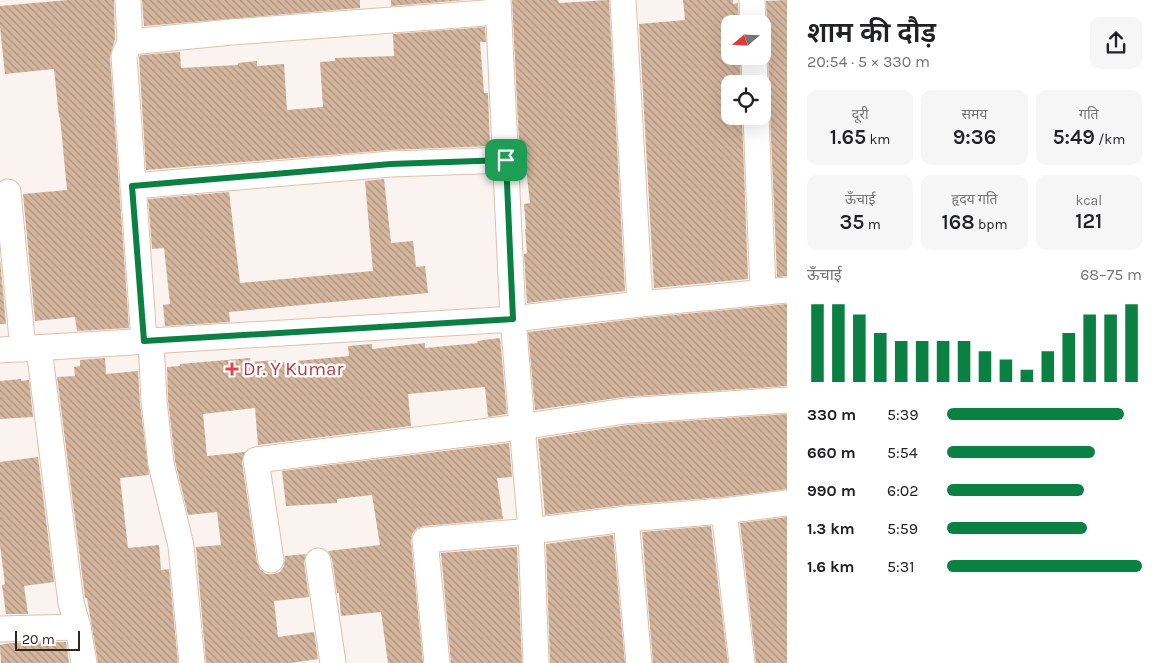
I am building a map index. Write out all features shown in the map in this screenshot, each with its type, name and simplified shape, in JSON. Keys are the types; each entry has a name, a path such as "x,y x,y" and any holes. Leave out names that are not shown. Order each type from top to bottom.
{"street":[{"path":"128,0 130,42 124,56 132,186 161,464 181,546 192,663"},
{"path":"623,0 640,304"},
{"path":"752,0 753,15"},
{"path":"130,42 498,6 513,319 531,531 536,663"},
{"path":"756,125 763,291"},
{"path":"132,186 391,164 506,160"},
{"path":"8,192 20,349 84,663"},
{"path":"20,349 513,319 640,304 787,290"},
{"path":"271,560 256,460 521,427 626,411 787,400"},
{"path":"437,663 425,540 724,511 787,502"},
{"path":"724,511 742,663"},
{"path":"626,519 640,663"},
{"path":"318,561 333,663"},
{"path":"0,629 78,627"}],"building":[{"path":"68,0 114,0 115,39 110,57 129,328 77,331 75,317 35,321 23,194 67,190 60,117 54,69 5,74 0,27 0,6"},
{"path":"142,0 360,0 360,8 144,26"},
{"path":"391,0 466,0 391,6"},
{"path":"512,0 558,0 559,3 609,0 625,291 527,303 524,254 527,253 524,204 530,203 523,143 519,143"},
{"path":"683,0 733,0 733,4 738,3 739,15 721,15 721,65 740,65 741,75 721,75 721,125 742,125 748,279 654,288 639,24 685,20"},
{"path":"787,0 787,276 777,277 770,125 771,75 769,75 768,65 771,65 771,15 767,15 766,1"},
{"path":"485,27 486,42 480,42 484,93 488,93 490,146 390,150 146,170 140,55 180,52 181,68 238,65 238,63 257,61 257,66 284,64 287,110 323,107 320,62 335,61 335,58 394,56 393,34"},
{"path":"384,179 391,243 413,241 416,267 425,266 428,293 229,312 230,322 165,326 163,305 170,304 164,248 152,249 148,199 229,192 240,283 373,271 365,181"},
{"path":"0,259 6,324 0,324"},
{"path":"787,304 787,386 624,397 535,410 528,332 642,318"},
{"path":"500,338 507,414 488,417 485,387 408,394 411,426 258,445 255,408 203,414 207,456 245,452 242,462 257,562 260,569 266,574 274,574 280,572 284,566 285,556 306,554 304,563 309,597 274,601 278,637 314,632 318,659 291,663 206,663 196,547 221,545 217,512 188,515 175,461 168,400 167,367 180,366 180,364 250,358 251,362 276,360 276,363 349,356 348,346 372,344 372,349 425,343 425,348 478,343 477,341"},
{"path":"105,358 106,374 138,371 149,475 120,478 128,548 159,545 161,570 169,569 178,663 98,663 87,598 85,598 57,377 75,376 74,367 80,366 80,360"},
{"path":"21,379 21,381 29,380 33,417 0,419 0,381"},
{"path":"787,414 787,489 723,497 624,505 545,515 538,439 627,425"},
{"path":"509,443 512,477 497,478 503,519 424,526 417,528 412,534 411,541 423,663 388,663 381,612 341,616 339,593 337,593 332,559 328,551 380,545 372,495 337,499 337,503 286,506 282,471"},
{"path":"38,457 54,582 24,586 28,614 6,614 2,585 5,584 0,545 0,462"},
{"path":"787,517 787,663 756,663 740,523"},
{"path":"711,526 728,663 653,663 642,532"},
{"path":"613,535 625,663 550,663 546,544"},
{"path":"517,547 522,663 451,663 441,553"},
{"path":"66,642 69,663 1,663 0,645 10,643"}],"place":[{"name":"Dr. Y Kumar","path":"232,369"}],"route":[{"path":"506,160 513,319 144,341 132,186 391,164 506,160"}]}
